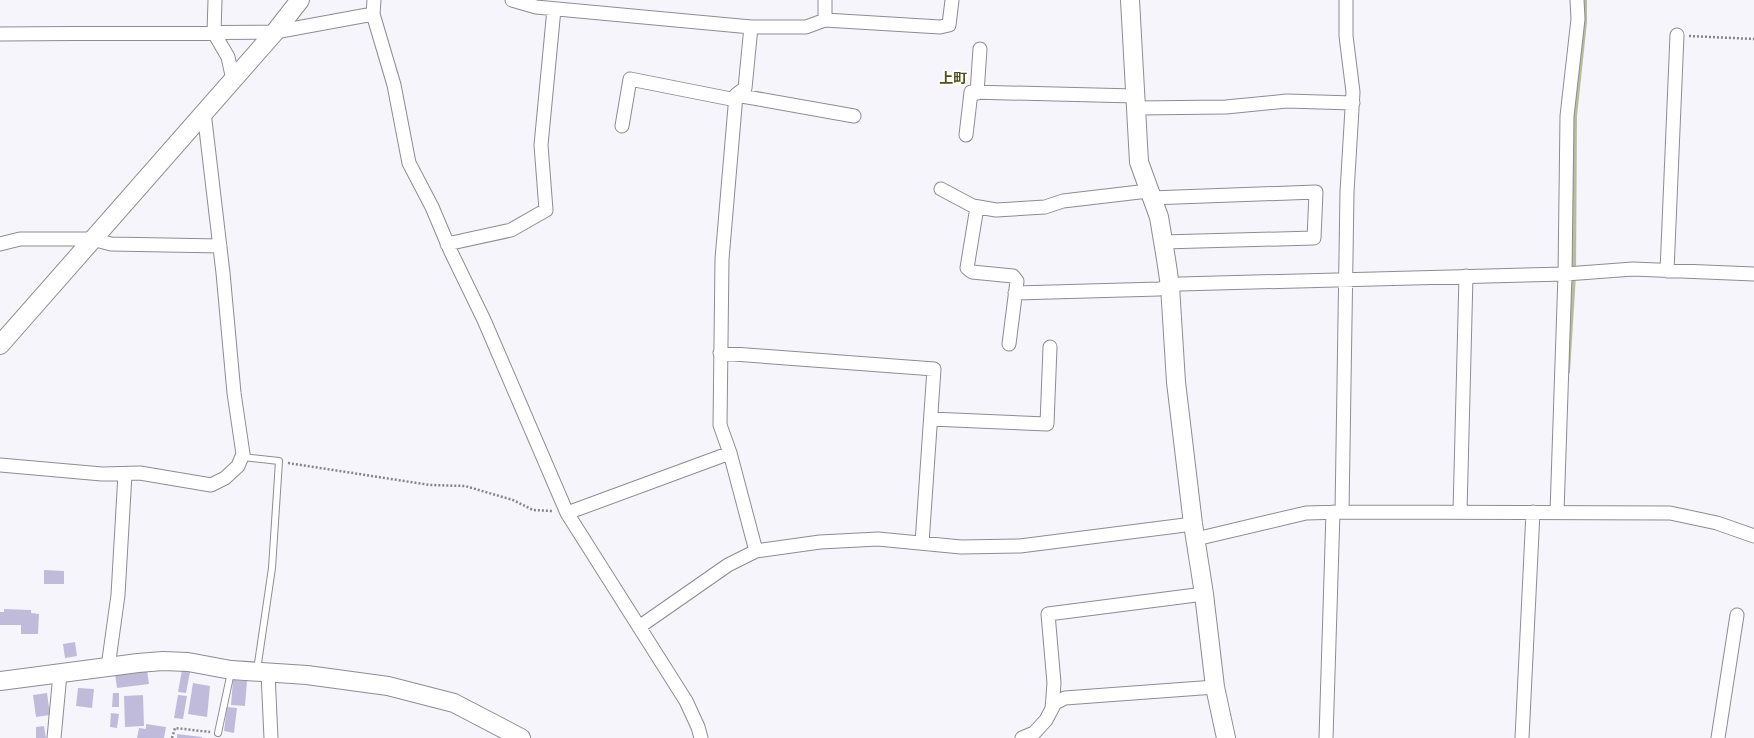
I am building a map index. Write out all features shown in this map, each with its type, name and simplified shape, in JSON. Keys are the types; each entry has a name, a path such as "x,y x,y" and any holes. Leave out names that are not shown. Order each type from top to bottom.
{"street":[{"path":"215,0 214,33 228,57 233,80"},
{"path":"0,345 275,32 300,0"},
{"path":"374,0 373,14 394,85 409,162 432,207 447,244 484,320 566,510 686,701 698,727 701,738"},
{"path":"512,0 536,7 751,27 806,27 825,20 940,27 949,26 952,0"},
{"path":"825,0 825,20"},
{"path":"1130,0 1139,162 1158,217 1170,286 1176,382 1194,532 1204,594 1215,687 1226,738"},
{"path":"1326,738 1338,512 1347,192 1353,103 1346,36 1346,0"},
{"path":"1557,512 1569,273 1567,116 1578,19 1577,0"},
{"path":"447,244 511,230 546,210 541,145 554,9"},
{"path":"0,34 275,32 373,14"},
{"path":"751,27 745,88 736,97 722,259 720,425 730,453 756,551"},
{"path":"1667,271 1676,35"},
{"path":"977,93 980,49"},
{"path":"622,126 630,79 854,116"},
{"path":"966,135 971,92 1226,107 1286,101 1353,103"},
{"path":"0,465 102,474 125,474 140,472 211,485 225,478 238,466 243,454 234,393 220,246 204,112"},
{"path":"942,189 973,206 996,210 1046,207 1062,201 1149,194 1316,192 1314,238 1163,242"},
{"path":"977,207 967,268 972,272 1013,276 1017,281 1009,344"},
{"path":"0,244 20,239 92,239 111,244 220,246"},
{"path":"1015,292 1159,288 1180,284 1633,270 1754,274"},
{"path":"1460,512 1466,276"},
{"path":"930,419 1047,424 1050,346"},
{"path":"720,353 934,369 922,543"},
{"path":"566,510 730,453"},
{"path":"108,667 118,595 125,474"},
{"path":"639,627 728,566 756,551 820,542 878,539 961,547 1020,546 1194,532 1306,514 1338,512 1670,513 1717,523 1754,536"},
{"path":"1532,738 1521,738 1533,512"},
{"path":"1052,709 1054,683 1048,614 1204,594"},
{"path":"1718,738 1737,615"},
{"path":"0,681 162,661 188,662 231,670 307,674 388,686 454,702 521,738"},
{"path":"262,672 271,738"},
{"path":"54,738 60,674"},
{"path":"1022,738 1034,733 1046,720 1055,703 1065,698 1215,687"}],"lane":[{"path":"242,457 279,461 272,568 262,672"},
{"path":"218,733 231,670"}],"path":[{"path":"1676,35 1754,40"},
{"path":"279,461 430,485 466,486 512,500 533,510 566,510"},
{"path":"172,738 174,728 218,733"}],"building":[{"path":"44,570 64,571 64,584 44,584"},
{"path":"4,609 31,610 31,613 39,614 38,634 21,634 21,625 0,625 0,612 4,612"},
{"path":"75,642 77,656 65,658 63,644"},
{"path":"147,670 149,684 117,688 115,674"},
{"path":"182,670 190,672 186,693 178,692"},
{"path":"233,680 247,681 245,706 231,705"},
{"path":"193,683 210,686 207,717 188,714"},
{"path":"78,688 94,689 92,708 76,706"},
{"path":"47,693 50,715 36,717 33,695"},
{"path":"113,693 119,693 119,707 112,707"},
{"path":"143,695 144,726 125,727 124,696"},
{"path":"178,695 187,696 183,719 174,718"},
{"path":"227,707 237,708 234,733 224,731"},
{"path":"111,713 119,714 117,728 110,727"},
{"path":"146,724 166,727 164,738 137,738 139,728 146,729"},
{"path":"44,726 46,738 36,738 36,727"},
{"path":"177,734 202,737 202,738 177,738"}],"waterway":[{"path":"1568,372 1574,275 1575,116 1585,22 1585,0"}],"district":[{"name":"上町","path":"953,78"}]}
